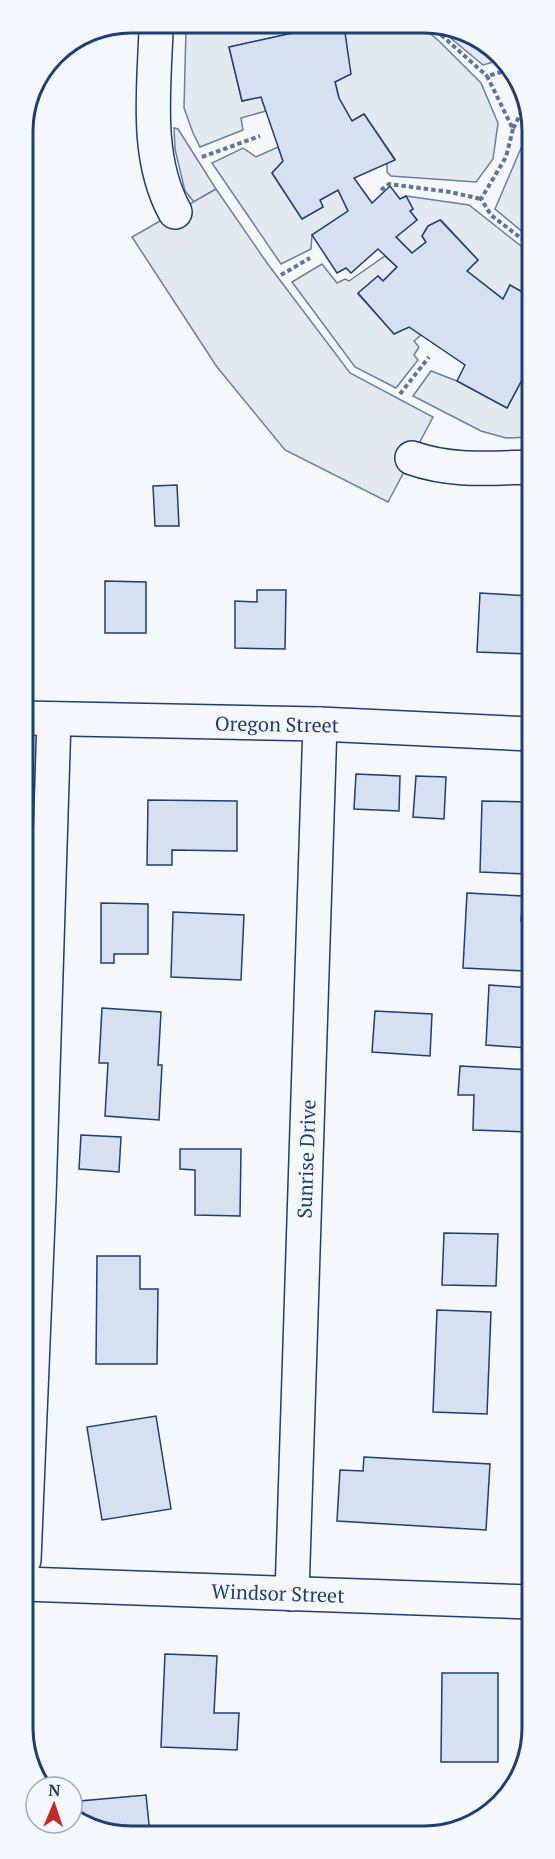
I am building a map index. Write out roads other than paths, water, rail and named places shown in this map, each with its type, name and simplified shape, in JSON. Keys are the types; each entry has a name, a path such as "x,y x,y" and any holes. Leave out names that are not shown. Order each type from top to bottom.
{"street":[{"path":"156,33 154,144 166,196 175,212"},
{"path":"412,458 447,468 522,467"},
{"path":"33,1060 38,719"},
{"name":"Oregon Street","path":"38,719 320,724 522,734"},
{"name":"Sunrise Drive","path":"292,1594 320,724"},
{"name":"Windsor Street","path":"33,1584 522,1602"}]}
